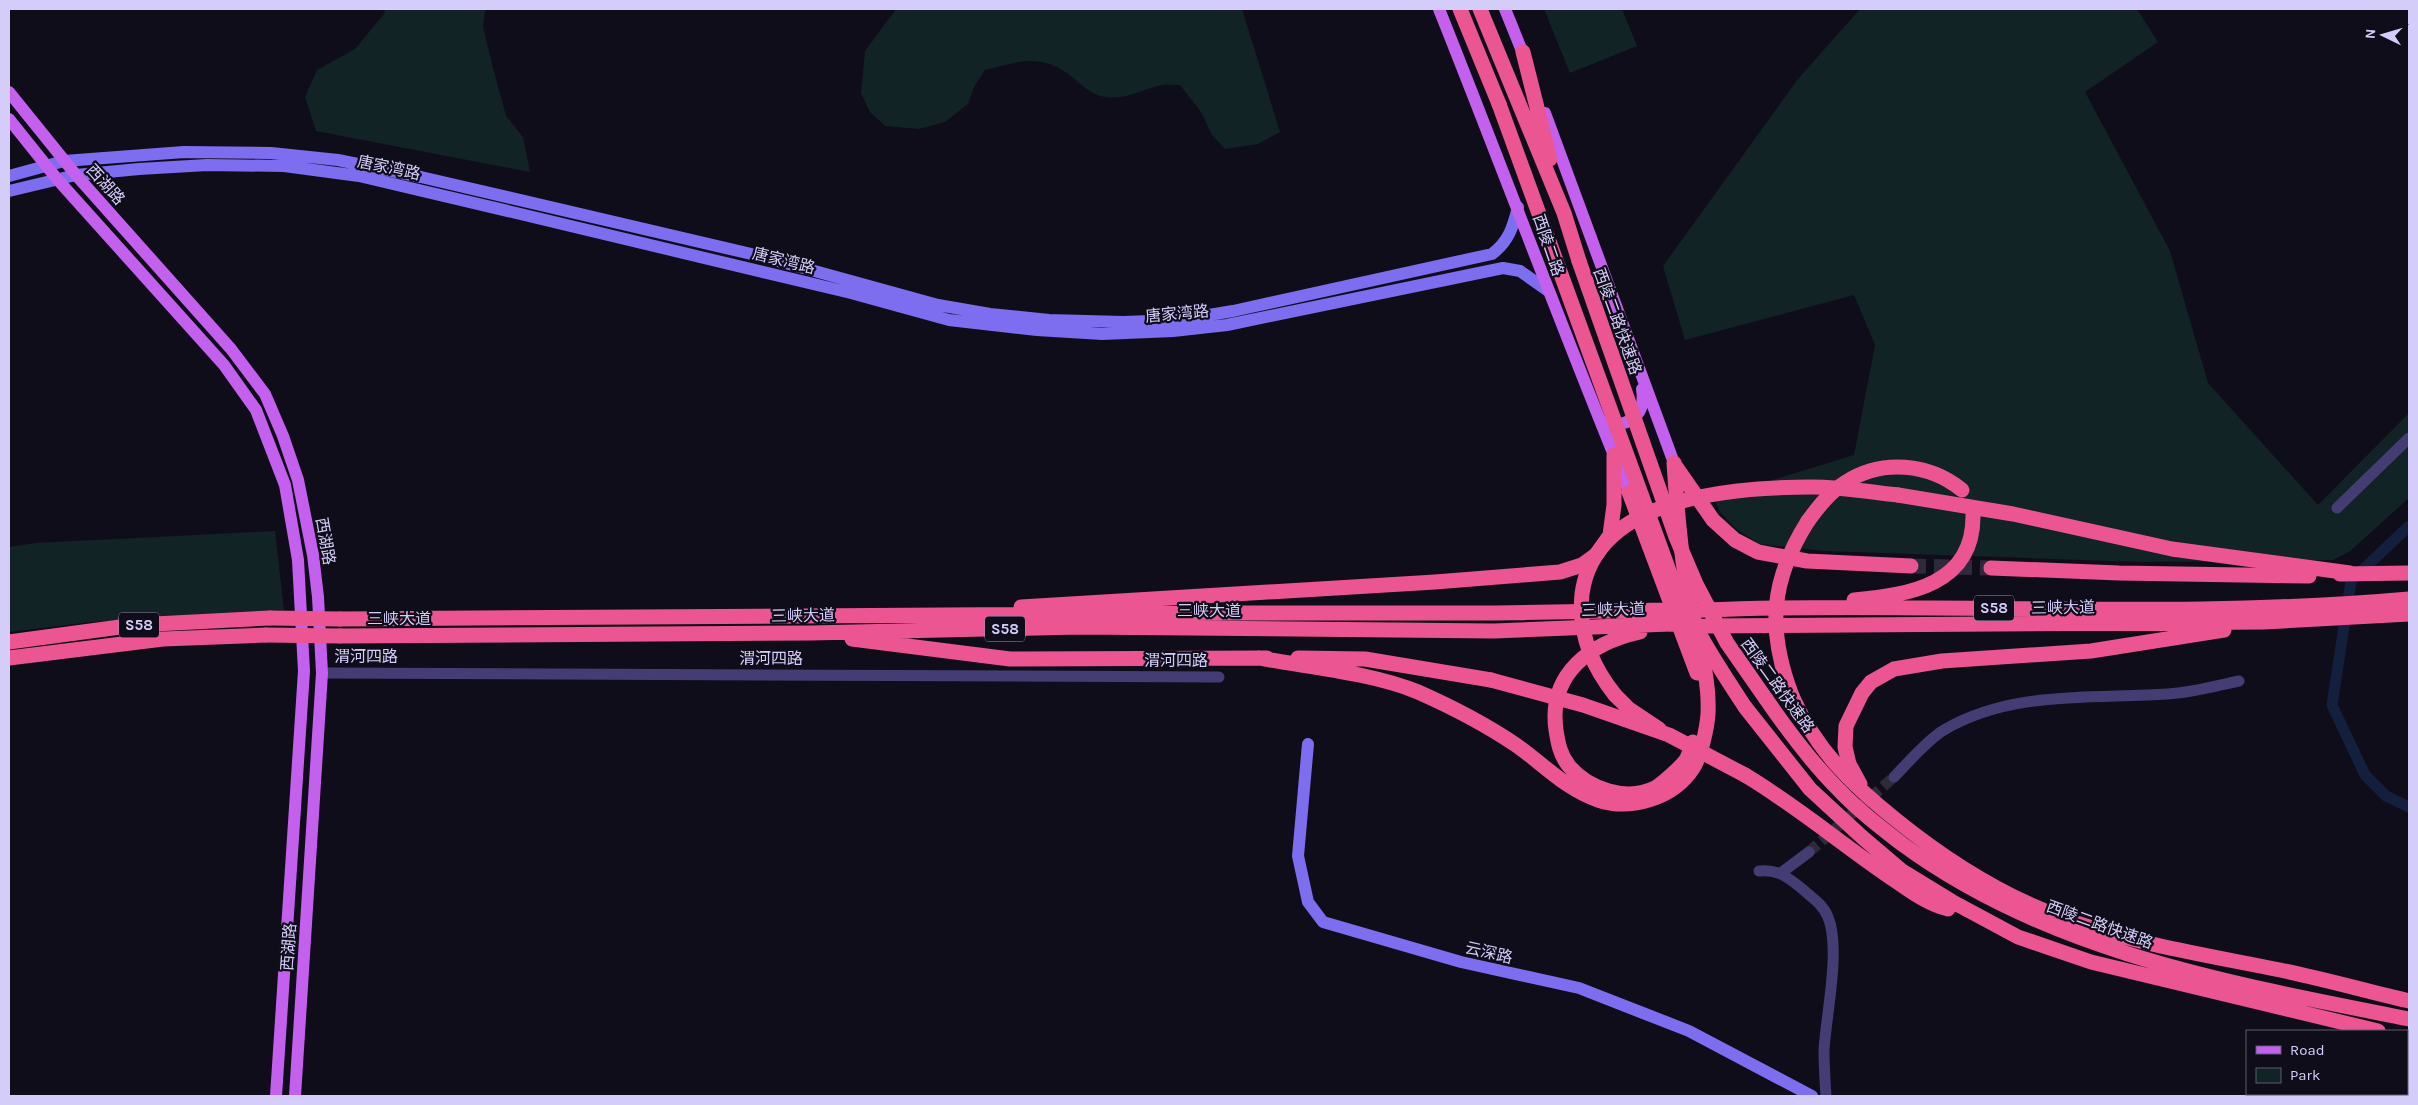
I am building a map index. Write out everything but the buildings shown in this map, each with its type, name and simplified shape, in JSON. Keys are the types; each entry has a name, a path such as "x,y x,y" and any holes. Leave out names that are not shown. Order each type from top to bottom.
{"highway":[{"name":"西陵二路快速路","path":"1480,9 1564,213 1579,261 1679,544 1696,584 1727,643 1810,758 1840,792 1878,825 1934,867 1977,892 2068,934 2139,959 2409,1019"},
{"name":"西陵二路快速路","path":"1462,13 1499,104 1681,600 1744,707 1810,789 1902,871 2018,937 2092,962 2374,1030"},
{"path":"1522,52 1564,213"},
{"path":"918,617 1067,603 1435,582 1560,572 1582,565 1597,554 1610,534 1614,505 1614,454"},
{"path":"1258,658 1395,683 1476,720 1516,745 1572,787 1598,800 1620,804 1638,803 1658,797 1677,786 1694,768 1705,734 1708,714 1700,648 1679,544 1674,462"},
{"path":"1674,462 1713,520 1735,540 1758,552 1806,561 1912,566"},
{"path":"1962,490 1953,482 1927,471 1903,467 1877,469 1845,482 1829,495 1808,521 1786,561 1780,578 1776,603 1777,645 1782,668 1792,696 1808,730 1846,778 1915,836 1970,874 2073,922 2141,942 2309,976 2409,1000"},
{"path":"1973,913 1944,908 1912,891 1852,851 1779,796 1745,775 1669,735 1629,709 1615,695 1603,680 1588,649 1581,604 1583,586 1590,565 1599,548 1615,532 1631,521 1657,509 1706,497 1776,488 1813,487 1898,495 2012,514 2172,549 2350,573"},
{"path":"1629,492 1698,674 1699,706 1695,737 1686,760 1655,788 1628,794 1602,790 1574,771 1559,750 1555,720 1557,694 1571,667 1590,652 1622,636 1669,617"},
{"path":"1752,608 1856,600 1919,590 1943,578 1960,560 1969,545 1973,532 1972,515"},
{"path":"1991,568 2280,576 2386,572 2409,573"},
{"name":"三峡大道","path":"2364,610 2409,599"},
{"name":"三峡大道","path":"9,658 163,639 266,635 810,633 1079,627 1494,631 1669,617 1703,610 1752,608 2167,609 2285,613 2364,610 2409,614"},
{"name":"三峡大道","path":"9,642 135,626 270,618 340,620 918,617 1669,617 1704,626 2263,622 2285,613"},
{"path":"1882,810 1861,786 1849,764 1845,746 1846,726 1854,705 1871,682 1894,669 1914,664 2090,651 2176,639 2263,622"},
{"path":"810,633 939,652 1010,659 1365,659 1491,680 1583,705 1669,735"}],"main road":[{"name":"西陵二路","path":"1439,9 1518,207 1547,290 1629,492"},
{"path":"1505,9 1674,462"},
{"name":"西湖路","path":"9,92 76,175 231,348 265,394 283,436 298,480 313,555 318,597 322,672 295,1096"},
{"name":"西湖路","path":"9,119 57,179 224,365 256,410 285,485 298,560 304,671 276,1096"},
{"name":"唐家湾路","path":"9,176 46,164 64,161 184,152 271,153 338,160 421,177 760,256 938,305 990,314 1049,320 1123,322 1179,320 1234,311 1492,254 1502,246 1512,232 1518,207"},
{"name":"唐家湾路","path":"9,191 76,175 207,165 284,166 359,176 822,286 949,320 1037,330 1102,334 1227,325 1503,268 1520,271 1547,290"},
{"path":"1592,399 1600,412 1611,422 1620,424 1637,416 1642,407 1643,394 1637,365"},
{"name":"云深路","path":"1308,744 1298,856 1308,902 1323,922 1461,962 1579,988 1689,1031 1812,1096"}],"street":[{"path":"2337,508 2409,438"},
{"name":"渭河四路","path":"322,672 1220,677"},
{"path":"1894,777 1942,731 1976,714 2021,702 2079,697 2169,694 2239,681"},
{"path":"1781,873 1809,852"},
{"path":"1759,871 1771,870 1781,873 1824,908 1830,927 1831,981 1824,1051 1826,1096"}],"green space":[{"path":"385,9 485,9 483,27 506,116 523,137 530,172 316,131 305,97 317,70 355,49 384,14"},
{"path":"896,9 1242,9 1280,132 1258,144 1225,149 1212,135 1201,112 1180,85 1160,85 1125,96 1105,97 1091,92 1061,69 1041,62 1030,61 985,70 974,87 968,104 945,122 919,129 885,126 870,112 861,93 865,51"},
{"path":"1544,9 1622,9 1637,46 1570,73"},
{"path":"1860,9 2137,9 2158,42 2085,92 2170,251 2208,383 2318,505 2409,413 2409,498 2349,552 2333,560 2139,562 1825,551 1760,544 1736,529 1720,512 1714,498 1854,455 1875,345 1854,295 1685,340 1663,266 1798,79"},
{"path":"275,531 284,610 91,622 9,632 9,547 35,543"}],"waterway":[{"path":"2409,526 2351,581 2332,705 2365,775 2386,796 2409,807"}],"tunnel":[{"path":"1911,566 1991,568"},
{"path":"1809,852 1894,777"}]}
